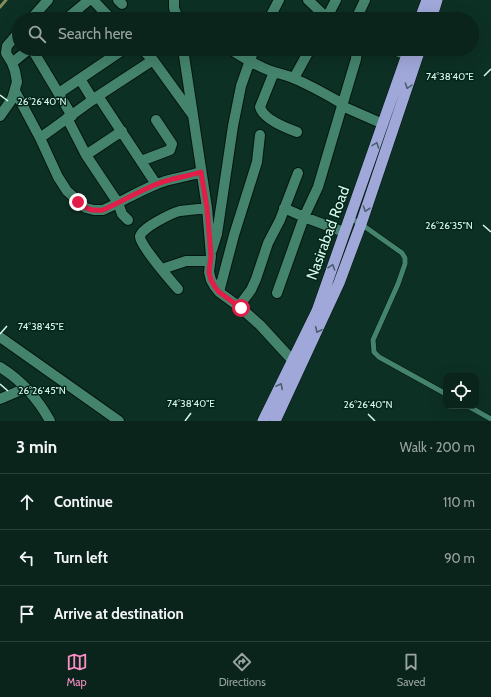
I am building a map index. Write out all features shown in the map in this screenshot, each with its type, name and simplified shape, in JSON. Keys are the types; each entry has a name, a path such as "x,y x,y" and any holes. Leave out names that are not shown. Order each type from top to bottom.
{"highway":[{"path":"423,12 427,0"},
{"path":"433,12 437,0"},
{"name":"Nasirabad Road","path":"263,421 317,310 407,56"},
{"name":"Nasirabad Road","path":"275,421 340,283 418,56"}],"street":[{"path":"37,12 48,0"},
{"path":"74,12 89,0"},
{"path":"93,0 104,12"},
{"path":"174,0 175,12"},
{"path":"273,12 279,0"},
{"path":"308,0 320,12"},
{"path":"330,12 336,0"},
{"path":"359,12 365,0"},
{"path":"0,116 12,99 17,82 12,63 6,53 6,46 12,40"},
{"path":"12,63 20,56"},
{"path":"36,56 70,117 86,155 118,203 122,214 128,220"},
{"path":"58,94 114,56"},
{"path":"149,56 194,115"},
{"path":"184,56 207,208 210,259 209,272 211,280 219,292 239,306 260,325 293,361"},
{"path":"241,56 274,72 294,78 342,105 383,124"},
{"path":"210,259 217,234 232,134 241,86 251,56"},
{"path":"294,78 306,56"},
{"path":"277,292 304,217 318,187 356,56"},
{"path":"40,138 153,60"},
{"path":"274,72 260,107 261,110 270,119 297,132"},
{"path":"80,79 122,131 156,184"},
{"path":"15,91 40,138 58,177 67,191 86,208 103,210 156,184 201,172"},
{"path":"141,161 170,150 171,148 172,144 156,120"},
{"path":"86,155 122,131"},
{"path":"219,292 234,235 244,208 257,162 260,135"},
{"path":"239,306 251,290 256,279 268,243 298,173"},
{"path":"178,289 144,247 140,237 141,232 170,214 207,208"},
{"path":"284,208 344,232"},
{"path":"162,269 186,260 210,259"},
{"path":"0,337 119,421"},
{"path":"0,367 26,388 50,421"},
{"path":"0,399 26,388"}],"lane":[{"path":"350,218 402,253 405,258 405,264 398,284 373,340 374,352 379,357 443,392"},
{"path":"473,409 491,419"}],"waterway":[{"path":"0,7 6,0"}],"route":[{"path":"78,202 86,208 103,210 156,184 201,172 207,208 211,256 209,272 211,280 219,292 241,308"}]}
